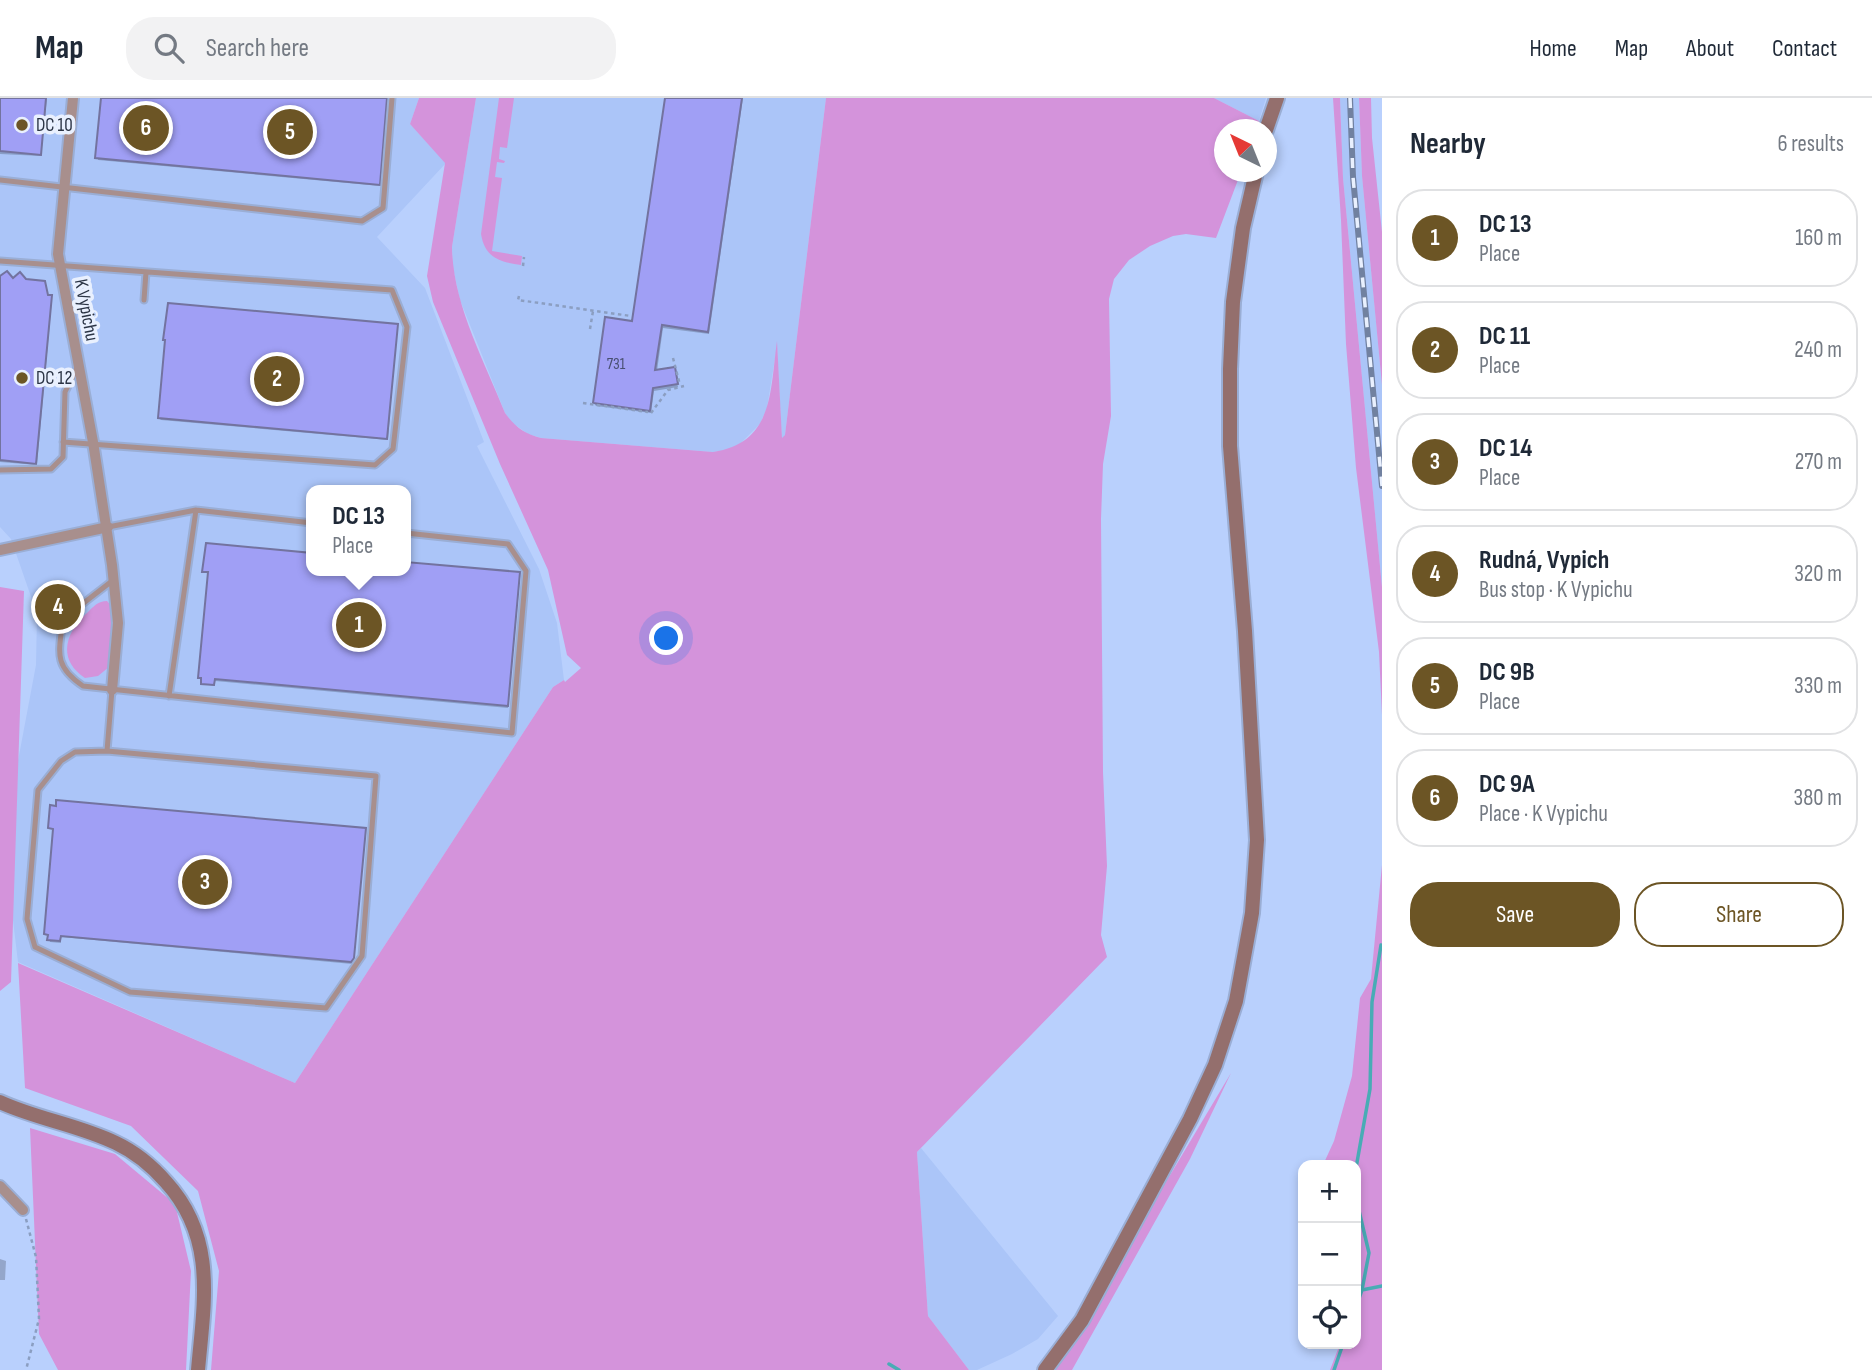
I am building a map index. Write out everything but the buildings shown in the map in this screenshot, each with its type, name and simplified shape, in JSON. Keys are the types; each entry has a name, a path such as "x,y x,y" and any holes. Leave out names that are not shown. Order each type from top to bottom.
{"street":[{"name":"K Vypichu","path":"73,98 63,187 59,266 93,442 114,580 118,623 112,690"},
{"path":"1270,119 1277,98"},
{"path":"1045,1370 1082,1320 1190,1119 1216,1065 1236,1001 1252,913 1257,840 1245,631 1230,446 1230,369 1233,302 1243,228 1254,182"},
{"path":"0,550 107,527"},
{"path":"0,1101 30,1115 94,1134 117,1144 156,1171 172,1189 193,1222 203,1259 204,1299 198,1370"},
{"path":"0,1186 23,1210"}],"lane":[{"path":"0,180 362,221 383,208 392,98"},
{"path":"0,261 392,290 407,327 393,449 375,465 93,442 63,442"},
{"path":"144,300 146,272"},
{"path":"0,470 51,469 63,457 65,392 79,365"},
{"path":"107,527 196,510 306,522"},
{"path":"169,696 196,510"},
{"path":"114,580 63,619 59,653 66,674 83,685 512,733 526,571 508,544 411,534"},
{"path":"107,751 112,690"},
{"path":"107,751 376,776 362,956 326,1008 130,992 35,947 27,919 38,790 61,761 75,752 107,751"}],"path":[{"path":"523,266 524,257"},
{"path":"519,296 518,300 631,316"},
{"path":"590,329 593,311"},
{"path":"583,403 649,412 668,390 682,385 673,358"},
{"path":"23,1210 36,1257 39,1320 26,1370"}],"shaded area":[{"path":"0,98 419,98 410,124 446,163 377,237 425,288 484,442 477,446 539,569 557,623 564,680 553,687 295,1083 18,962 7,870 8,814 36,665 37,614 11,539 0,527"},
{"path":"419,98 476,98 452,247 454,269 471,332 509,418 521,429 541,438 713,452 733,447 748,438 758,426 770,396 777,341 782,438 785,435 826,98 1214,98 1255,119 1214,119 1214,182 1237,182 1216,238 1186,234 1173,236 1150,246 1129,260 1114,279 1109,299 1111,416 1103,464 1101,519 1103,772 1107,866 1101,935 1107,957 917,1152 928,1316 969,1370 211,1370 219,1271 198,1191 131,1126 25,1088 18,963 295,1083 553,687 564,680 565,682 581,668 567,655 548,570 500,464 433,302 427,276 445,163 410,124"},
{"path":"476,98 826,98 785,435 782,440 777,346 767,408 760,424 740,444 727,450 713,452 541,438 528,434 511,422 460,300 453,268 452,247"},
{"path":"499,98 514,98 507,148 500,147 499,159 505,161 497,162 495,177 502,178 492,251 522,256 521,265 506,262 490,254 481,234"},
{"path":"1214,98 1266,98 1260,119"},
{"path":"1333,98 1340,98 1343,178 1382,587 1382,715 1379,652 1356,468 1346,344"},
{"path":"1340,98 1359,98 1362,176 1382,385 1382,587 1343,178"},
{"path":"1359,98 1371,98 1372,138 1382,232 1382,385 1362,176"},
{"path":"0,587 24,591 11,982 0,991"},
{"path":"107,601 114,609 109,667 98,676 85,678 70,662 67,645 80,620 99,603"},
{"path":"1382,865 1382,1370 1330,1370 1338,1349 1361,1349 1361,1160 1325,1160 1334,1141 1352,1076 1360,998 1371,979"},
{"path":"1231,1073 1190,1159 1072,1370 1049,1370 1114,1269"},
{"path":"30,1128 115,1154 175,1204 191,1271 186,1370 58,1370 39,1334"},
{"path":"921,1148 1058,1316 1038,1339 977,1370 969,1370 928,1316 917,1152"}],"waterway":[{"path":"1357,1160 1370,1089 1372,1002 1381,945"},
{"path":"1361,1219 1369,1253 1362,1290"},
{"path":"1361,1293 1362,1290 1382,1286"},
{"path":"1334,1370 1341,1349"},
{"path":"889,1364 899,1370"}],"railway":[{"path":"1350,98 1353,177 1382,486"}],"place":[{"name":"DC 10","path":"22,125"},
{"name":"DC 9A","path":"146,128"},
{"name":"DC 9B","path":"290,132"},
{"name":"DC 12","path":"22,378"},
{"name":"DC 11","path":"277,379"},
{"name":"Rudná, Vypich","path":"58,607"},
{"name":"DC 13","path":"359,625"},
{"name":"DC 14","path":"205,882"}]}
